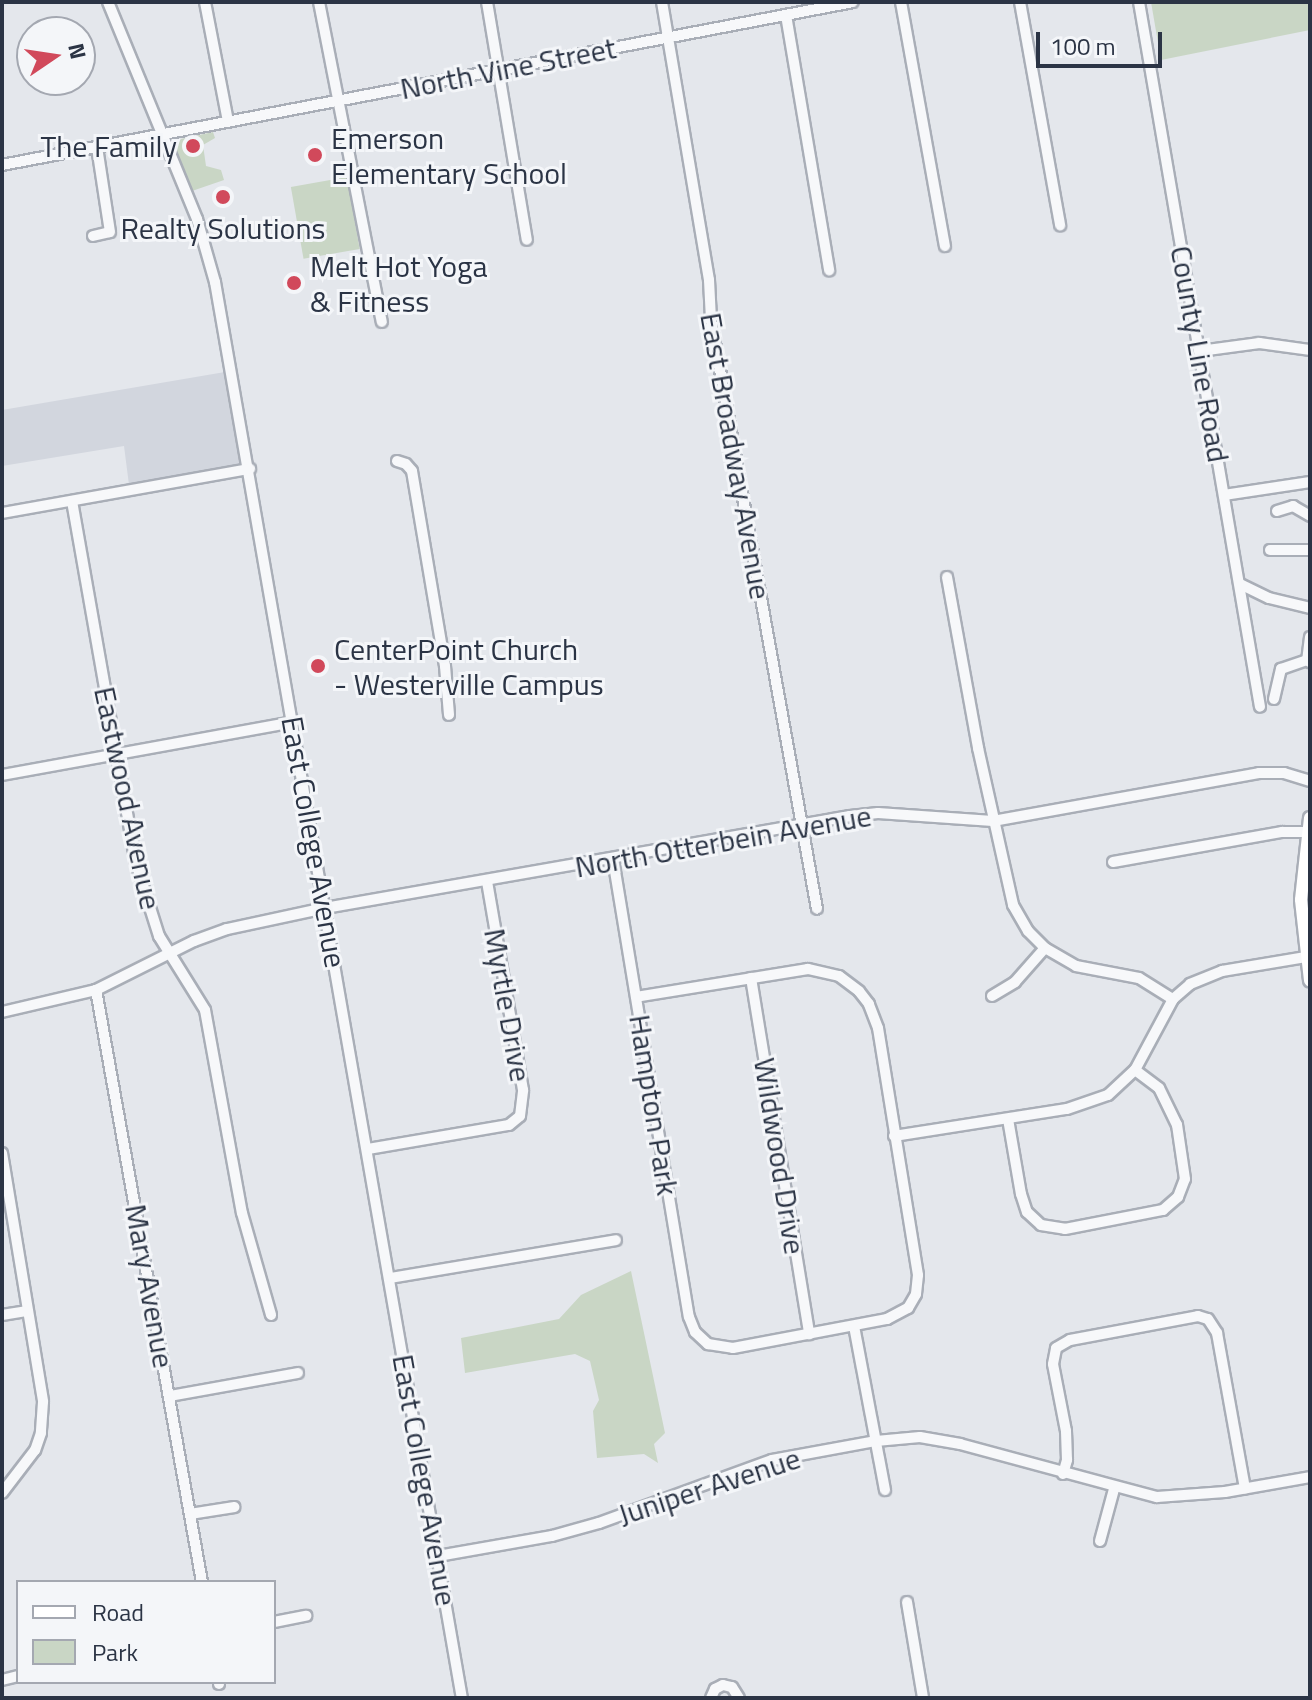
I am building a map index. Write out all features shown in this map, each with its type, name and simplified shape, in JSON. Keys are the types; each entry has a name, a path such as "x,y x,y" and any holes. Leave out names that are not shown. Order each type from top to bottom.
{"main road":[{"path":"1310,818 1301,900 1310,980"}],"street":[{"name":"East College Avenue","path":"108,2 210,256 250,469 462,1698"},
{"path":"205,2 228,122"},
{"path":"319,2 382,322"},
{"path":"487,2 527,240"},
{"name":"East Broadway Avenue","path":"662,2 709,280 711,320 817,909"},
{"name":"North Vine Street","path":"2,165 853,2"},
{"path":"901,2 945,246"},
{"path":"1020,2 1060,225"},
{"name":"County Line Road","path":"1139,2 1260,707"},
{"path":"786,15 829,270"},
{"path":"93,236 110,232 97,147"},
{"path":"1200,351 1259,343 1310,350"},
{"path":"397,461 406,464 412,471 445,666 449,715"},
{"path":"2,513 250,469"},
{"path":"1224,495 1310,482"},
{"name":"Eastwood Avenue","path":"72,501 115,753 147,908 169,953 208,1018 242,1213 271,1315"},
{"path":"1277,511 1293,506 1310,516"},
{"path":"1270,550 1310,550"},
{"path":"947,577 993,821 1013,905 1028,931 1045,948 1076,966 1139,978 1173,999"},
{"path":"1240,584 1269,598 1310,608"},
{"path":"1274,699 1281,669 1309,661 1310,637"},
{"path":"2,775 294,722"},
{"name":"North Otterbein Avenue","path":"2,1012 96,990 169,953 227,929 325,908 878,813 993,821 1259,773 1284,773 1310,781"},
{"path":"1113,862 1282,832 1307,832"},
{"name":"Hampton Park","path":"613,859 689,1317 695,1332 708,1344 733,1348 809,1334"},
{"name":"Myrtle Drive","path":"368,1149 509,1125 520,1116 523,1090 487,881"},
{"path":"992,996 1015,982 1045,948"},
{"path":"894,1136 1067,1109 1108,1095 1135,1070 1173,999 1190,984 1210,974 1306,957"},
{"path":"636,997 808,969 839,976 859,991 875,1018 918,1275 916,1294 908,1308 891,1318 809,1334"},
{"name":"Wildwood Drive","path":"751,978 809,1334"},
{"name":"Mary Avenue","path":"96,990 202,1580"},
{"path":"1008,1119 1021,1194 1027,1212 1041,1225 1065,1229 1163,1210 1178,1197 1185,1179 1177,1125 1159,1088 1135,1070"},
{"path":"2,1153 7,1214 42,1391 43,1423 35,1450 2,1493"},
{"path":"390,1278 616,1240"},
{"path":"2,1315 28,1311"},
{"path":"1063,1474 1067,1460 1066,1431 1053,1364 1056,1348 1070,1340 1198,1316 1208,1319 1217,1333 1245,1488"},
{"path":"854,1326 885,1490"},
{"path":"170,1396 298,1373"},
{"name":"Juniper Avenue","path":"438,1556 552,1536 611,1519 772,1460 876,1441 920,1437 1114,1489 1157,1497 1245,1488 1310,1477"},
{"path":"1100,1541 1114,1489"},
{"path":"190,1514 234,1507"},
{"path":"907,1602 923,1698"},
{"path":"276,1622 306,1616"},
{"path":"711,1698 715,1689 723,1685 732,1687 739,1698"}],"shaded area":[{"path":"225,372 240,464 129,485 124,446 2,466 2,410"}],"green space":[{"path":"1151,2 1310,2 1310,30 1161,60"},
{"path":"213,132 215,138 203,145 206,166 221,170 224,180 192,191 174,147 181,139"},
{"path":"347,177 360,249 304,259 291,187"},
{"path":"631,1271 665,1433 654,1444 658,1463 644,1454 597,1458 593,1411 599,1400 590,1361 575,1354 465,1373 461,1338 559,1319 581,1295"}],"place":[{"name":"The Family","path":"193,146"},
{"name":"Emerson Elementary School","path":"315,155"},
{"name":"Realty Solutions","path":"223,197"},
{"name":"Melt Hot Yoga & Fitness","path":"294,283"},
{"name":"CenterPoint Church - Westerville Campus","path":"318,666"}]}
